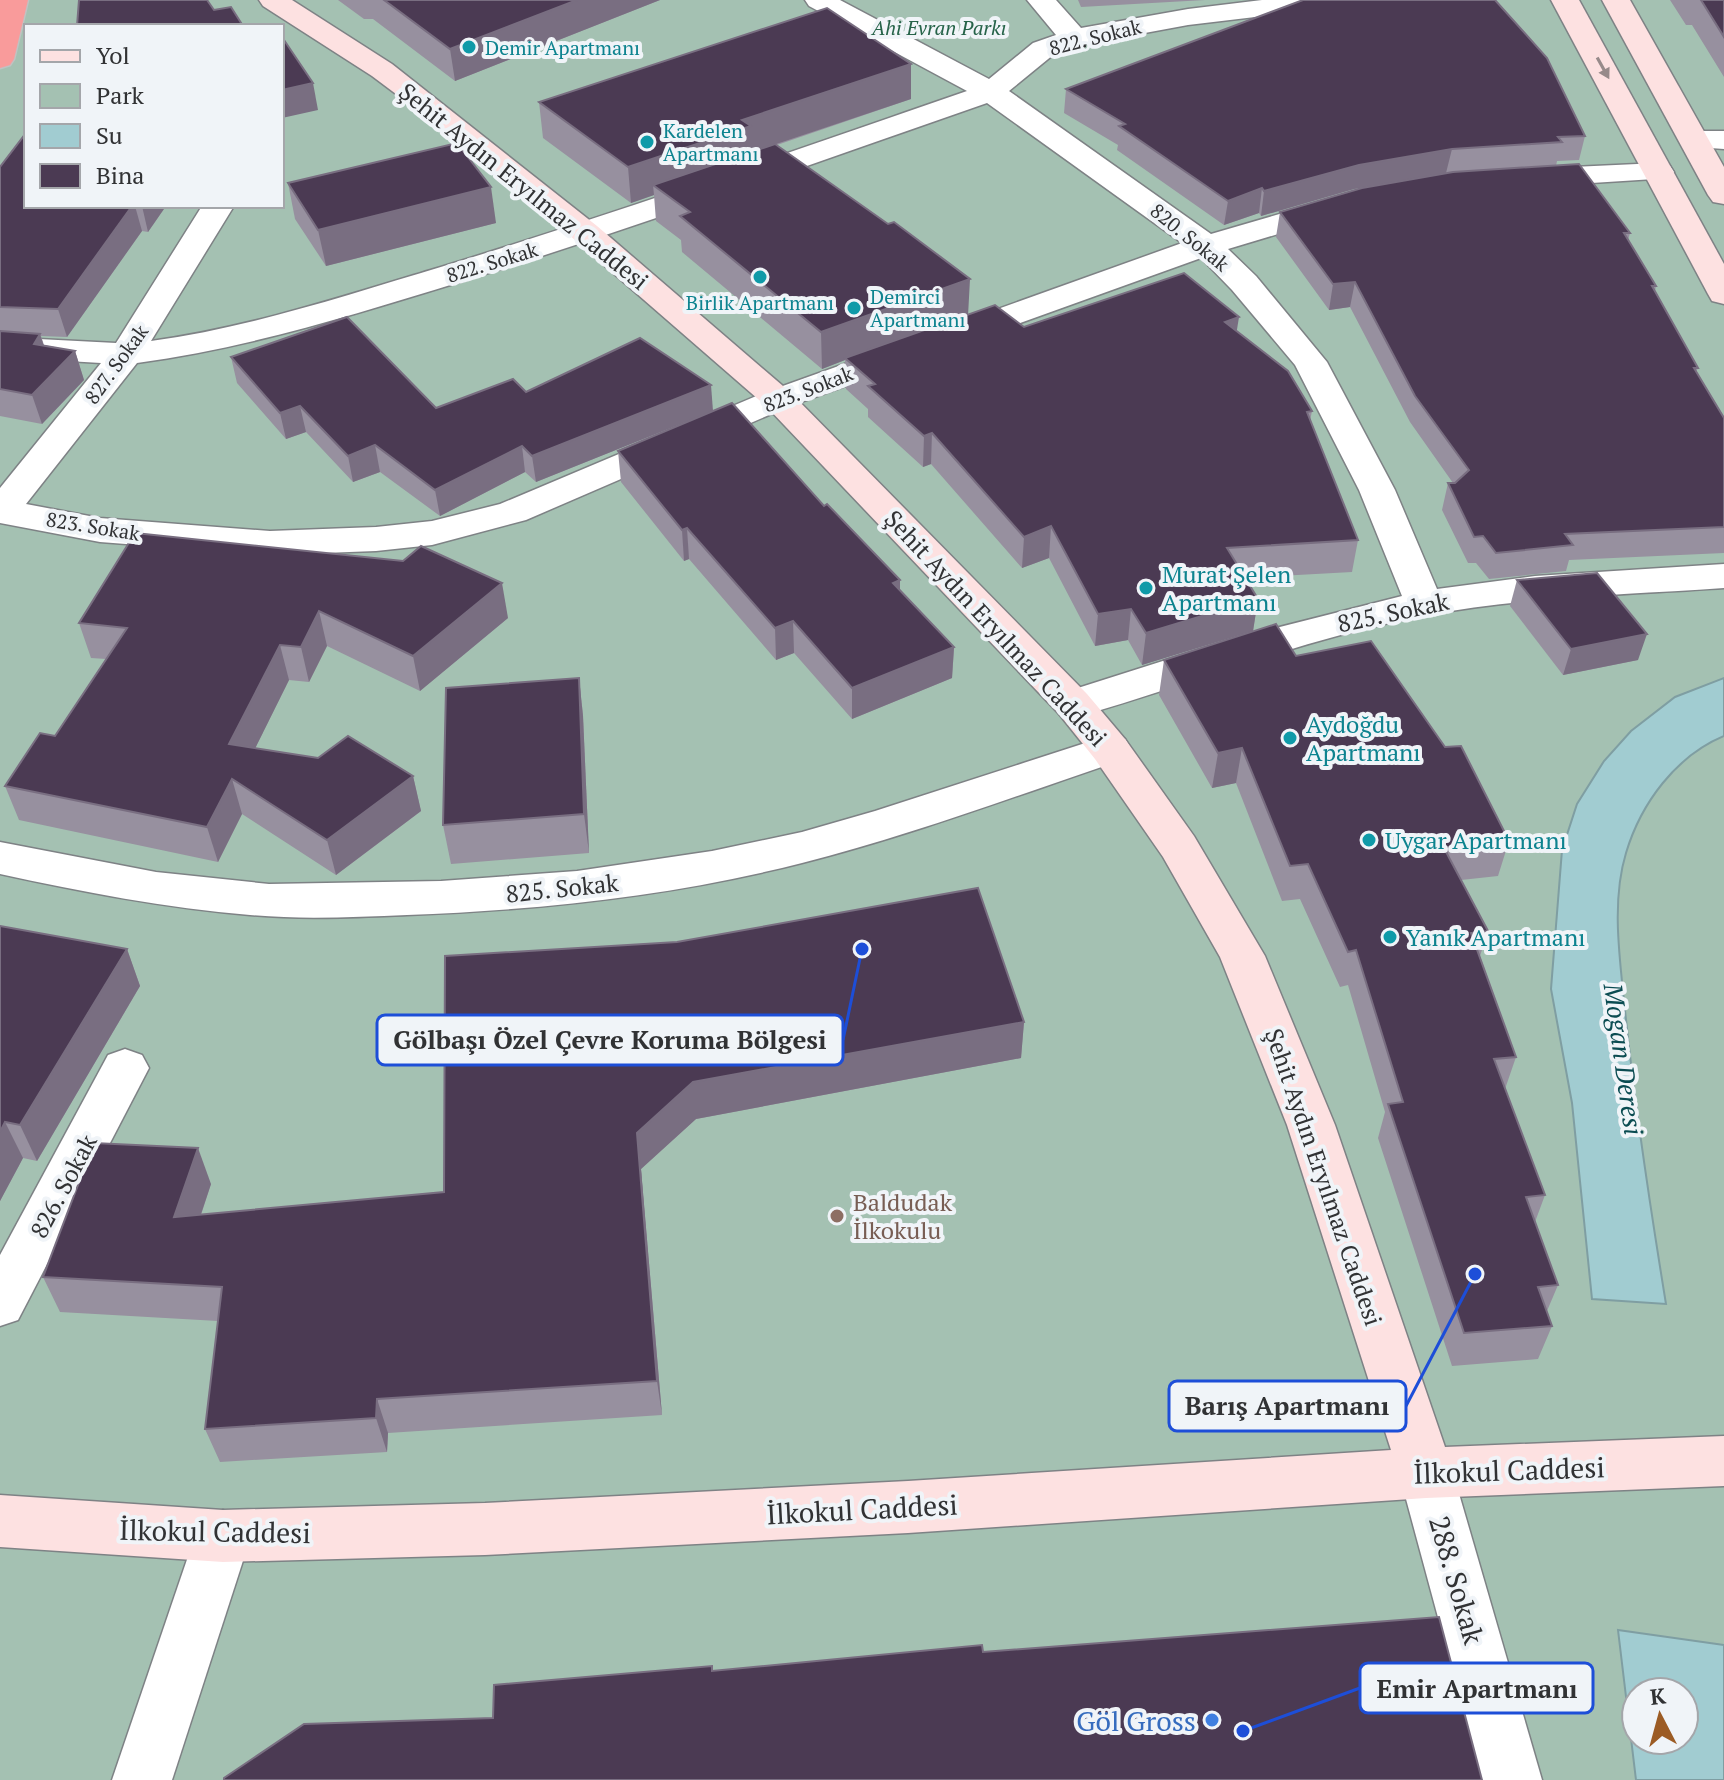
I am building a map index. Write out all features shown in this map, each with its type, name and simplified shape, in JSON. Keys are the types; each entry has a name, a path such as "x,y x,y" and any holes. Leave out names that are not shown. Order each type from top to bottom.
{"highway":[{"path":"0,59 14,0"}],"street":[{"name":"Şehit Aydın Eryılmaz Caddesi","path":"273,0 382,70 586,233 778,399 1073,704 1110,749 1179,847 1242,956 1311,1125 1426,1473"},
{"name":"820. Sokak","path":"819,0 991,92 1206,245 1261,302 1310,362 1377,490 1424,603"},
{"path":"1041,0 1074,38"},
{"name":"822. Sokak","path":"0,347 126,354 195,345 292,323 586,233 991,92 1043,49 1074,38 1188,17 1332,0"},
{"path":"1565,0 1724,294"},
{"path":"1616,0 1724,195"},
{"path":"1694,140 1724,140"},
{"path":"1504,179 1659,172"},
{"name":"823. Sokak","path":"1,511 100,530 270,543 376,539 432,533 513,512 778,399 1206,245 1367,199"},
{"name":"827. Sokak","path":"1,511 126,354 217,208"},
{"name":"825. Sokak","path":"1073,704 1273,640 1424,603 1512,592 1724,576"},
{"name":"825. Sokak","path":"0,858 92,879 253,899 317,902 537,892 627,881 758,858 912,814 1110,749"},
{"name":"826. Sokak","path":"0,1304 125,1068"},
{"name":"İlkokul Caddesi","path":"0,1521 223,1536 610,1523 1426,1473 1712,1467"},
{"name":"288. Sokak","path":"1426,1473 1512,1780"},
{"path":"142,1780 223,1536"}],"green space":[{"name":"Ahi Evran Parkı","path":"0,0 1724,0 1724,1780 0,1780"}],"water":[{"name":"Mogan Deresi","path":"1724,678 1724,736 1691,756 1651,799 1626,853 1619,891 1619,951 1629,1047 1666,1304 1592,1299 1572,1103 1551,989 1562,850 1577,804 1604,761 1631,731 1675,697"},
{"path":"1618,1630 1724,1645 1724,1780 1636,1780 1633,1756 1700,1756 1700,1676 1624,1676"}],"building":[{"path":"79,0 207,0 214,10 231,7 242,24 77,24"},
{"path":"384,0 577,0 450,49"},
{"path":"1303,0 1495,0 1547,58 1585,136 1558,137 1562,142 1452,149 1359,165 1264,191 1262,188 1228,201 1119,126 1125,124 1066,89"},
{"path":"1701,0 1724,0 1724,37"},
{"path":"827,8 911,64 742,120 751,126 628,167 539,102"},
{"path":"284,40 313,83 284,90"},
{"path":"24,136 24,208 131,208 58,309 0,307 0,167"},
{"path":"457,143 491,187 318,230 288,183"},
{"path":"775,144 888,224 894,222 970,279 821,332 680,216 690,212 653,185"},
{"path":"1579,164 1630,233 1624,233 1656,286 1652,286 1724,418 1724,527 1565,534 1573,545 1496,553 1483,536 1474,537 1448,483 1455,483 1469,470 1415,396 1355,282 1333,284 1280,212 1362,188 1453,172"},
{"path":"1184,273 1239,317 1225,322 1288,371 1312,411 1307,412 1358,540 1227,548 1258,599 1146,633 1131,609 1098,614 1051,526 1024,537 932,433 924,436 868,386 875,384 845,358 995,305 1024,327"},
{"path":"347,317 436,408 513,379 526,392 640,338 711,385 532,456 522,446 435,490 375,445 348,456 300,406 280,413 231,357"},
{"path":"0,331 40,334 34,344 75,351 32,395 0,389"},
{"path":"732,403 824,506 827,504 900,580 893,583 954,647 852,688 793,621 775,628 687,528 682,530 618,451"},
{"path":"135,533 403,561 421,546 502,583 413,656 319,611 301,647 280,645 229,744 318,758 348,736 413,776 327,840 232,779 207,827 5,786 40,733 55,736 127,628 79,623"},
{"path":"1597,573 1647,634 1571,649 1517,580"},
{"path":"1276,624 1296,656 1371,641 1445,747 1461,746 1509,841 1444,848 1488,931 1471,933 1516,1057 1494,1059 1545,1195 1526,1197 1558,1285 1538,1287 1552,1326 1464,1333 1388,1104 1403,1102 1356,950 1348,952 1308,864 1290,866 1242,748 1218,753 1164,660"},
{"path":"579,678 584,814 443,825 446,688"},
{"path":"978,888 1024,1022 693,1082 637,1133 657,1381 377,1399 376,1418 205,1429 222,1287 43,1277 94,1143 198,1148 174,1217 444,1192 445,956 677,942"},
{"path":"0,926 127,949 20,1125 5,1122 0,1132"},
{"path":"1439,1617 1482,1780 224,1780 304,1724 493,1718 494,1685 712,1666 712,1671 982,1645 983,1652"}],"place":[{"name":"Demir Apartmanı","path":"469,47"},
{"name":"Kardelen Apartmanı","path":"647,142"},
{"name":"Birlik Apartmanı","path":"760,277"},
{"name":"Demirci Apartmanı","path":"854,308"},
{"name":"Murat Şelen Apartmanı","path":"1146,588"},
{"name":"Aydoğdu Apartmanı","path":"1290,738"},
{"name":"Uygar Apartmanı","path":"1369,840"},
{"name":"Yanık Apartmanı","path":"1390,937"},
{"name":"Gölbaşı Özel Çevre Koruma Bölgesi","path":"862,949"},
{"name":"Baldudak İlkokulu","path":"837,1216"},
{"name":"Barış Apartmanı","path":"1475,1274"},
{"name":"Göl Gross","path":"1212,1720"},
{"name":"Emir Apartmanı","path":"1243,1731"}]}
